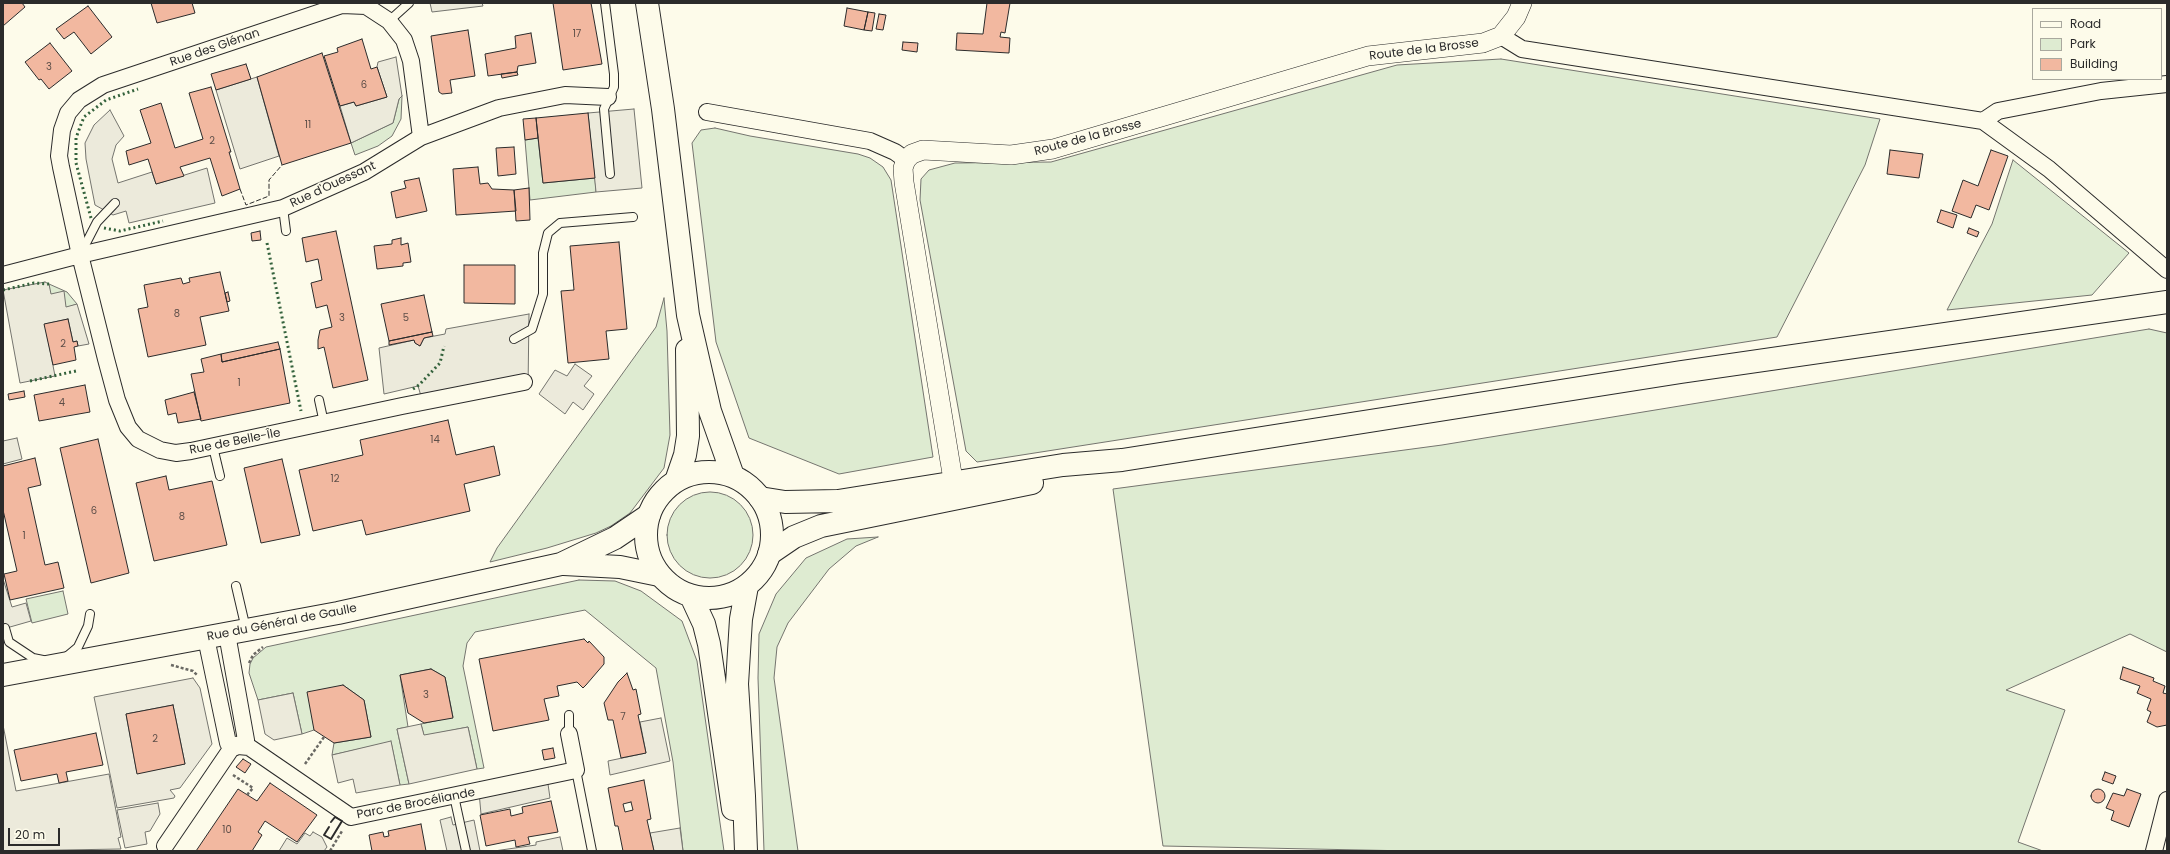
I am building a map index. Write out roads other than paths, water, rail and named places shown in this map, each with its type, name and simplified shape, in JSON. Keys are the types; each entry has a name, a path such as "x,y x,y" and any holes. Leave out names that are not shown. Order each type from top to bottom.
{"main road":[{"path":"647,3 662,101 688,315 713,424 733,476"},
{"path":"770,554 772,525 768,511 753,489 733,476 719,472 704,472 689,475 676,481 660,496 649,515 646,530 646,546 651,561 659,575 679,591 691,596 705,599 720,598 734,594 747,586 756,577 770,554 794,536 821,526 954,490 1063,465 1122,460 1674,373 2167,302"},
{"path":"676,481 685,456 688,436 688,315"},
{"path":"760,498 785,502 838,501 954,490"},
{"name":"Rue du Général de Gaulle","path":"3,675 338,613 561,564 615,538 649,515"},
{"name":"Rue du Général de Gaulle","path":"561,564 620,566 659,575"},
{"path":"744,851 738,671 741,619 747,586"},
{"path":"691,596 704,624 709,644 731,800 744,851"}],"street":[{"path":"1522,3 1516,16 1501,36 1522,49 1983,121 2049,169 2167,270"},
{"name":"Rue des Glénan","path":"80,255 60,156 62,130 68,113 79,100 103,85 342,5 366,4 389,21 404,40 411,61 421,138"},
{"name":"Route de la Brosse","path":"906,160 912,154 923,150 1006,155 1053,149 1368,56 1483,43 1501,36"},
{"path":"1983,121 1998,111 2101,92 2167,84"},
{"name":"Rue d'Ouessant","path":"3,275 80,255 283,208 364,172 421,138 499,108 525,101 565,95 608,97"},
{"path":"707,112 870,141 895,152 906,160 903,168 904,182 954,490"},
{"name":"Rue de Belle-Île","path":"80,255 117,400 128,427 138,439 160,450 176,453 213,447 402,406 524,382"},
{"path":"165,846 231,749 246,740 226,634"},
{"path":"569,734 576,770"},
{"name":"Parc de Brocéliande","path":"238,746 249,747 351,817 576,770"},
{"path":"2154,851 2167,800"}],"lane":[{"path":"389,21 409,3"},
{"path":"605,3 614,74 614,87 608,97 604,109 610,174"},
{"path":"80,255 97,222 116,203"},
{"path":"283,208 286,231"},
{"path":"514,339 532,329 543,294 543,253 548,233 560,223 633,217"},
{"path":"319,400 324,423"},
{"path":"213,447 220,476"},
{"path":"226,634 236,586"},
{"path":"5,628 9,642 33,658 58,664 78,647 88,626 90,614"},
{"path":"569,714 569,734"},
{"path":"576,770 592,851"},
{"path":"454,796 466,851"}]}
